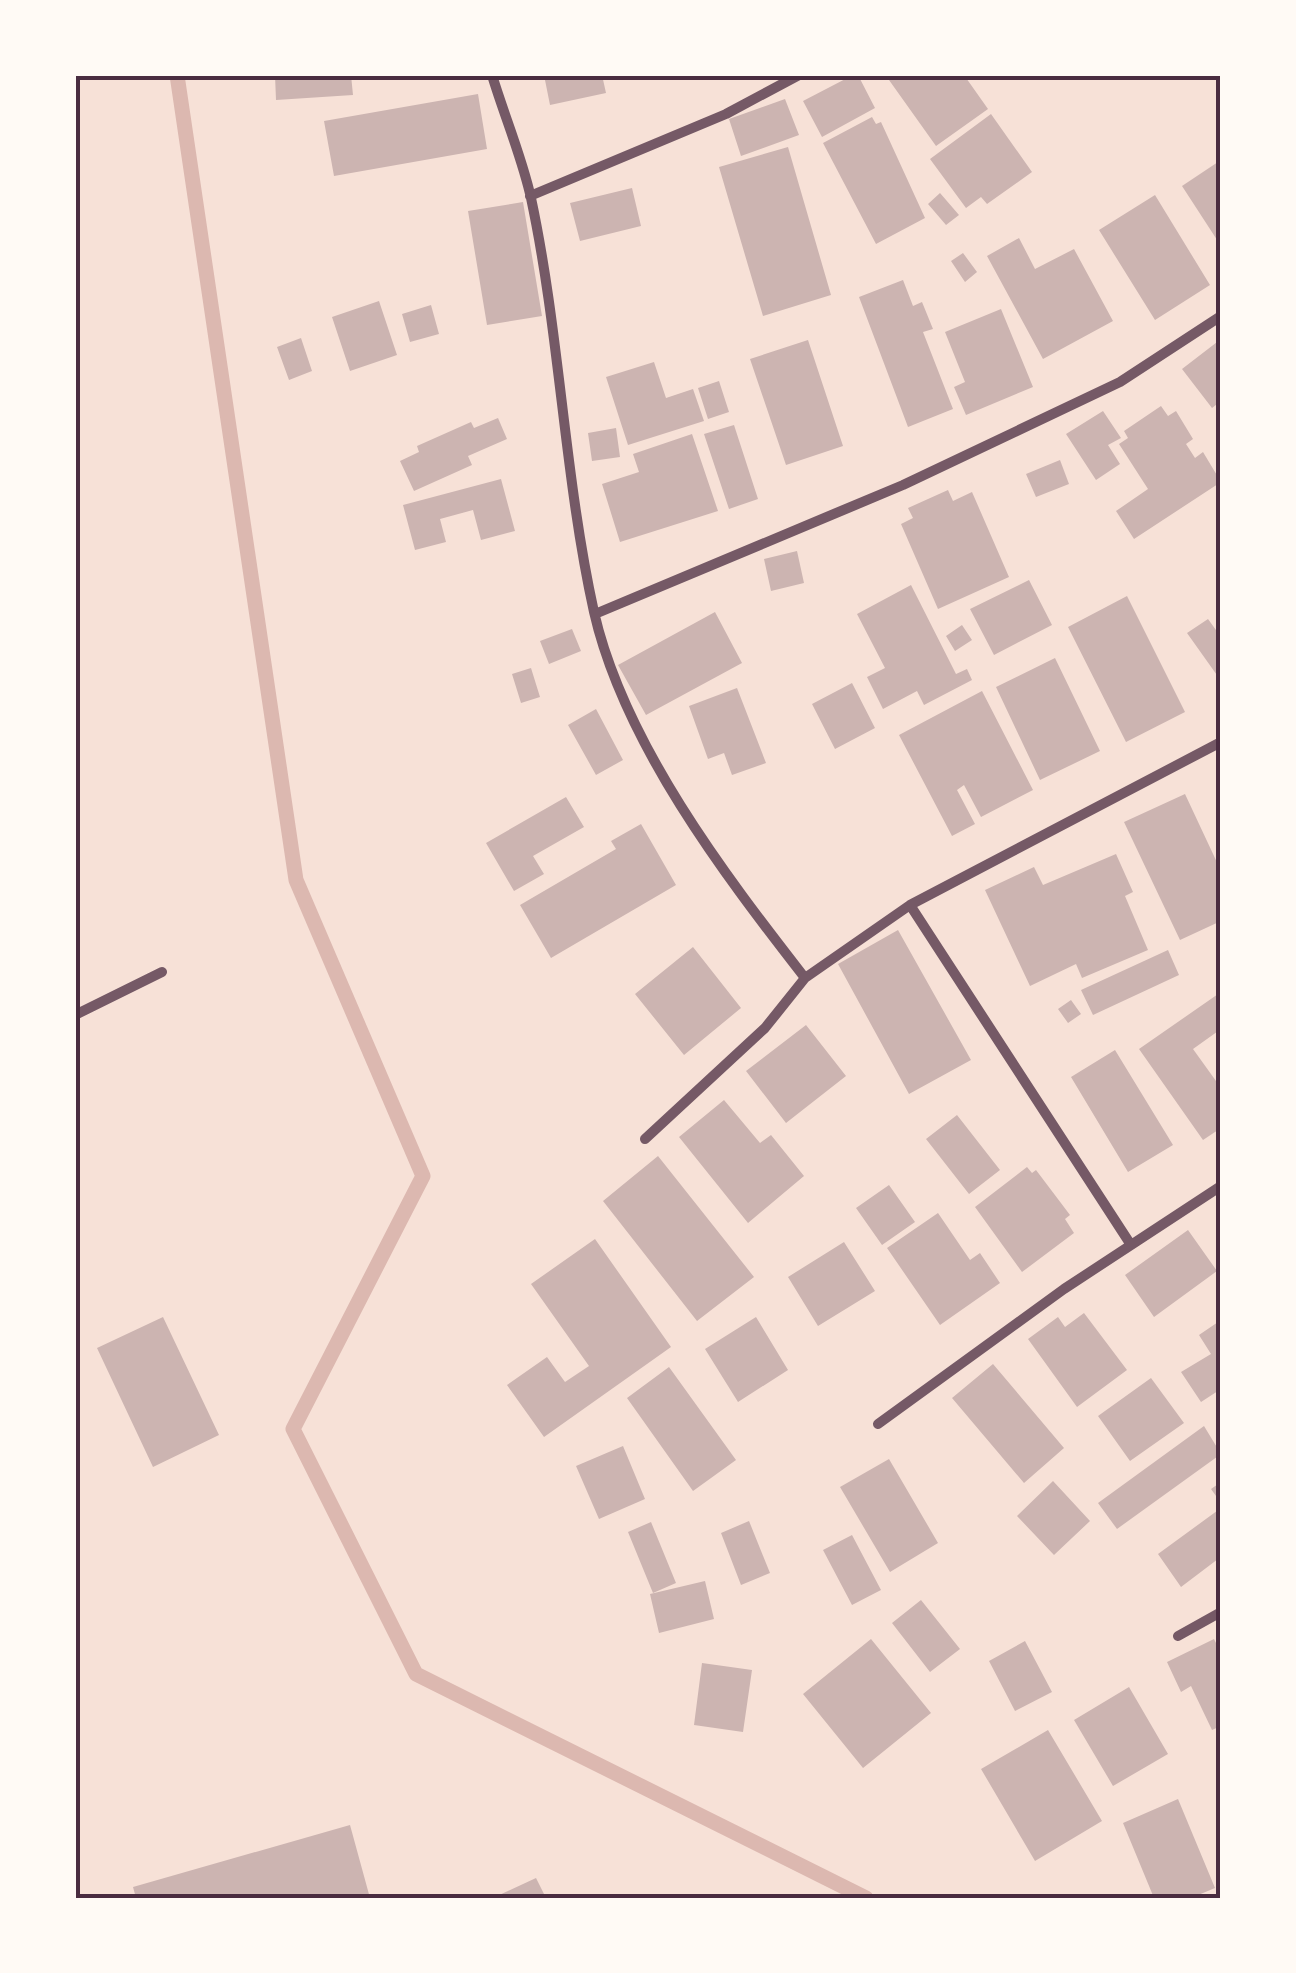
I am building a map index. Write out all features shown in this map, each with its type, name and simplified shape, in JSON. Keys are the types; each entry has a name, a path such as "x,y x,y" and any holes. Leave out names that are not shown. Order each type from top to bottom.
{"street":[{"path":"492,75 530,196 594,614 624,698 677,797 739,893 806,978"},
{"path":"530,196 726,114 799,75"},
{"path":"594,614 903,485 1120,382 1221,316"},
{"path":"645,1140 764,1028 806,978 910,906 1221,742"},
{"path":"910,906 1131,1245"},
{"path":"75,1015 162,972"},
{"path":"878,1424 1064,1289 1221,1186"},
{"path":"1178,1636 1221,1612"}],"building":[{"path":"275,75 351,75 353,95 276,100"},
{"path":"544,75 602,75 606,93 550,105"},
{"path":"858,75 875,108 822,137 803,101"},
{"path":"896,75 964,75 988,109 936,146 889,80"},
{"path":"478,94 487,149 334,176 324,121"},
{"path":"785,99 799,135 741,156 729,119"},
{"path":"991,114 1032,172 987,204 981,197 966,208 930,159"},
{"path":"872,117 876,124 881,122 925,218 876,244 823,143"},
{"path":"788,147 831,295 763,316 719,167"},
{"path":"1221,160 1221,246 1182,186"},
{"path":"632,188 641,226 580,241 570,203"},
{"path":"940,193 959,215 946,225 928,204"},
{"path":"1155,195 1210,285 1155,320 1099,230"},
{"path":"523,202 542,316 487,325 468,211"},
{"path":"1019,238 1035,269 1074,249 1113,321 1043,359 987,256"},
{"path":"963,253 977,272 965,282 951,261"},
{"path":"903,280 913,306 922,302 933,329 923,332 953,409 908,427 859,297"},
{"path":"379,301 397,355 350,371 332,317"},
{"path":"431,305 439,334 410,342 402,314"},
{"path":"1001,309 1033,387 966,415 954,387 965,382 945,332"},
{"path":"301,338 312,371 289,380 277,347"},
{"path":"1221,339 1221,401 1212,408 1182,369"},
{"path":"808,340 843,446 786,465 750,359"},
{"path":"654,362 666,398 693,389 704,421 628,445 606,377"},
{"path":"719,381 729,412 708,419 698,388"},
{"path":"1161,406 1168,416 1176,411 1193,439 1186,444 1195,458 1203,452 1221,482 1134,539 1116,511 1148,489 1119,444 1128,438 1124,431"},
{"path":"1103,411 1121,438 1108,445 1120,464 1096,480 1066,434"},
{"path":"498,418 507,439 468,456 472,465 414,491 400,461 419,452 417,446 471,422 474,428"},
{"path":"734,425 758,499 729,509 704,434"},
{"path":"616,428 620,457 592,461 588,433"},
{"path":"692,434 718,511 620,542 602,484 639,472 633,454"},
{"path":"1060,460 1069,484 1036,497 1026,474"},
{"path":"501,479 515,531 481,540 473,510 440,519 446,542 415,550 403,505"},
{"path":"948,490 953,501 972,492 1009,577 938,609 901,524 913,518 908,508"},
{"path":"797,551 804,583 771,591 764,559"},
{"path":"1029,580 1052,625 994,655 970,609"},
{"path":"911,585 956,674 967,669 972,680 924,705 917,691 883,709 867,677 885,668 857,614"},
{"path":"1127,596 1185,712 1126,742 1068,627"},
{"path":"715,612 742,663 646,715 618,665"},
{"path":"1208,619 1221,637 1219,678 1187,633"},
{"path":"962,625 972,640 955,651 946,636"},
{"path":"572,629 581,651 549,664 540,641"},
{"path":"1055,658 1100,751 1040,780 996,687"},
{"path":"531,668 540,697 521,703 512,674"},
{"path":"852,683 875,728 835,749 812,704"},
{"path":"737,688 766,763 732,775 724,753 708,759 689,706"},
{"path":"982,691 1033,790 981,817 964,785 957,790 975,824 952,836 899,735"},
{"path":"596,709 623,760 596,775 568,725"},
{"path":"1185,794 1221,871 1221,921 1180,940 1124,822"},
{"path":"566,797 584,827 533,856 544,874 514,891 486,843"},
{"path":"641,824 676,885 551,958 520,905 616,849 611,841"},
{"path":"1116,854 1133,892 1125,896 1148,950 1082,978 1076,964 1030,986 985,890 1034,867 1043,885"},
{"path":"898,930 971,1060 909,1094 838,964"},
{"path":"693,947 741,1008 684,1055 635,994"},
{"path":"1168,950 1179,975 1093,1015 1081,990"},
{"path":"1221,992 1221,1029 1193,1049 1216,1081 1221,1077 1221,1128 1203,1140 1139,1049"},
{"path":"1071,1000 1081,1014 1068,1023 1058,1009"},
{"path":"806,1025 846,1076 786,1123 746,1071"},
{"path":"1115,1050 1173,1145 1128,1172 1071,1077"},
{"path":"724,1100 760,1143 771,1135 804,1176 748,1223 679,1137"},
{"path":"957,1115 1000,1170 969,1194 926,1139"},
{"path":"658,1156 754,1277 697,1321 603,1201"},
{"path":"1027,1167 1032,1173 1036,1170 1070,1215 1065,1219 1074,1233 1022,1272 975,1207"},
{"path":"889,1185 915,1222 882,1245 856,1208"},
{"path":"938,1213 970,1260 980,1253 1000,1283 940,1325 887,1248"},
{"path":"1188,1230 1217,1271 1154,1317 1125,1275"},
{"path":"595,1239 671,1347 544,1437 507,1385 547,1357 565,1382 589,1366 531,1284"},
{"path":"844,1242 875,1291 818,1326 788,1277"},
{"path":"1084,1313 1127,1370 1077,1407 1028,1339 1058,1317 1065,1327"},
{"path":"163,1317 219,1435 153,1467 97,1348"},
{"path":"756,1317 788,1370 738,1402 705,1349"},
{"path":"1221,1320 1221,1389 1201,1402 1181,1372 1211,1354 1199,1335"},
{"path":"993,1364 1064,1448 1024,1483 952,1398"},
{"path":"669,1367 736,1460 693,1491 627,1398"},
{"path":"1151,1378 1184,1423 1130,1461 1098,1416"},
{"path":"1204,1426 1221,1454 1117,1529 1098,1503"},
{"path":"623,1446 645,1499 599,1519 576,1466"},
{"path":"889,1459 938,1543 890,1572 840,1487"},
{"path":"1053,1481 1090,1521 1054,1555 1017,1516"},
{"path":"1221,1482 1221,1503 1211,1489"},
{"path":"1221,1508 1221,1563 1218,1559 1181,1587 1158,1554"},
{"path":"749,1521 770,1573 741,1585 721,1533"},
{"path":"651,1522 676,1583 653,1593 628,1532"},
{"path":"852,1535 881,1590 852,1605 823,1550"},
{"path":"705,1581 714,1619 659,1633 650,1594"},
{"path":"921,1600 960,1649 930,1672 892,1623"},
{"path":"871,1639 931,1713 863,1768 803,1694"},
{"path":"1214,1639 1221,1653 1221,1726 1212,1730 1191,1686 1181,1692 1167,1662"},
{"path":"1025,1641 1052,1692 1015,1711 989,1661"},
{"path":"702,1663 752,1670 743,1732 694,1725"},
{"path":"1129,1687 1168,1754 1113,1786 1074,1720"},
{"path":"1048,1730 1102,1821 1035,1861 981,1769"},
{"path":"1178,1799 1215,1888 1191,1898 1154,1898 1123,1823"},
{"path":"350,1825 370,1898 136,1898 133,1887"},
{"path":"536,1878 546,1898 493,1898"}],"waterway":[{"path":"177,75 296,880 423,1176 293,1429 416,1674 866,1898"}]}
